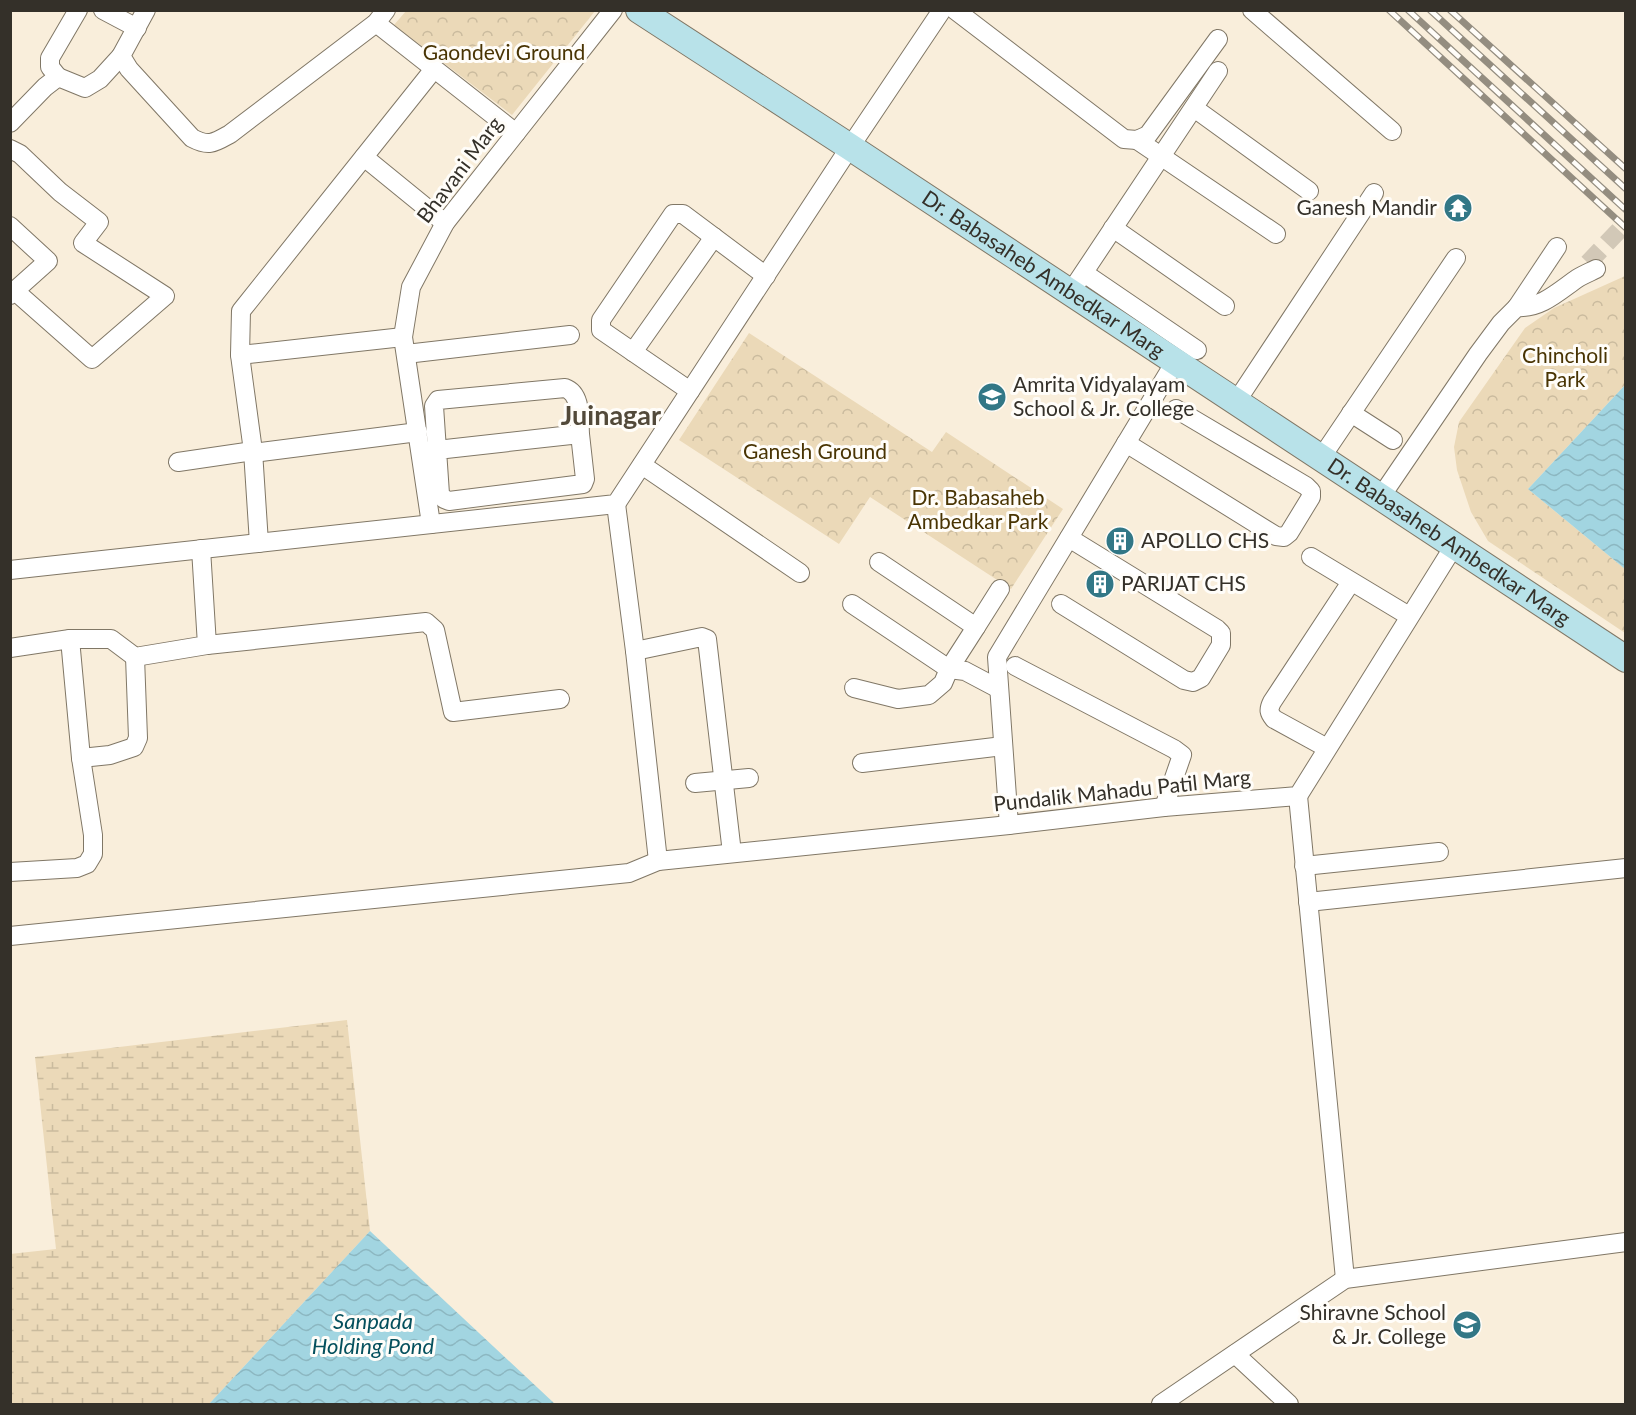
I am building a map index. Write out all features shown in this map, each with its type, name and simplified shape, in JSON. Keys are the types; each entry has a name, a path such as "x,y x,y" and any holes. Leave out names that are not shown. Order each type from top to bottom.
{"main road":[{"name":"Dr. Babasaheb Ambedkar Marg","path":"639,10 850,147 1077,283 1175,362 1626,659"}],"street":[{"path":"78,10 50,58 50,67 58,77 85,88 100,79 121,56 146,10"},
{"path":"103,10 137,28"},
{"name":"Bhavani Marg","path":"431,524 429,451 418,432 405,346 411,287 445,223 613,10"},
{"path":"658,861 616,504 942,10"},
{"path":"955,10 1124,139 1137,140 1148,135 1218,39"},
{"path":"1252,10 1392,131"},
{"path":"121,56 129,69 192,138 203,144 214,142 230,134 381,17 434,69 516,133"},
{"path":"259,543 253,452 240,355 241,311 434,69"},
{"path":"1197,350 1077,283 1218,71"},
{"path":"10,123 58,77"},
{"path":"1194,108 1309,191"},
{"path":"1137,140 1276,234"},
{"path":"10,148 20,154 60,192 99,222 83,243 165,296 92,359 13,293 48,261 10,226"},
{"path":"364,157 445,223"},
{"path":"1236,402 1374,193"},
{"path":"690,391 601,330 601,320 673,214 683,214 766,276"},
{"path":"1113,228 1225,306"},
{"path":"633,352 714,237"},
{"path":"1380,498 1478,354 1517,306 1557,247"},
{"path":"1321,458 1456,258"},
{"path":"1517,306 1526,308 1542,302 1566,288 1587,270"},
{"path":"240,355 570,335"},
{"path":"1009,825 996,657 1175,362"},
{"path":"565,388 571,390 577,400 580,434 585,479 583,484 449,501 444,500 440,495 429,451 434,406 438,400 565,388"},
{"path":"1126,443 1276,536 1284,537 1289,533 1311,497 1311,491 1176,409"},
{"path":"1351,413 1393,440"},
{"path":"178,462 418,432"},
{"path":"429,451 580,434"},
{"path":"642,465 800,573"},
{"path":"10,570 616,504"},
{"path":"1061,604 1184,680 1192,682 1202,678 1221,645 1221,633 1216,629 1068,538"},
{"path":"1345,1279 1298,796 1454,546"},
{"path":"201,549 207,645"},
{"path":"1311,557 1409,616"},
{"path":"879,562 976,627"},
{"path":"1328,748 1274,719 1269,713 1269,708 1351,582"},
{"path":"854,688 898,699 929,695 943,683 949,669 1000,590"},
{"path":"852,604 949,669 965,671 999,689"},
{"path":"10,648 70,639 111,639 135,657 207,645 426,622 435,630 453,712 560,699"},
{"path":"635,651 702,638 707,639 732,853"},
{"path":"10,872 77,868 87,864 93,854 93,835 81,758 70,639"},
{"path":"81,758 110,755 134,747 138,738 135,657"},
{"path":"1015,666 1182,755 1164,807"},
{"path":"862,763 1003,746"},
{"path":"695,783 749,778"},
{"name":"Pundalik Mahadu Patil Marg","path":"10,936 629,873 658,861 1164,807 1298,796"},
{"path":"1304,866 1439,852"},
{"path":"1308,902 1626,868"},
{"path":"1161,1404 1345,1279 1626,1242"},
{"path":"1235,1354 1289,1404"}],"green space":[{"name":"Gaondevi Ground","path":"406,11 595,11 512,115 394,25"},
{"name":"Chincholi Park","path":"1625,276 1625,385 1528,489 1625,569 1625,633 1488,541 1471,512 1457,470 1454,447 1459,422 1525,328 1554,308"},
{"name":"Ganesh Ground","path":"749,333 932,452 946,432 1063,509 1011,589 870,497 839,544 679,440"},
{"path":"347,1020 370,1231 209,1404 11,1404 10,1254 56,1249 35,1057"}],"water":[{"path":"1625,385 1625,569 1528,489"},
{"name":"Sanpada Holding Pond","path":"370,1231 555,1404 209,1404"}],"tunnel":[{"path":"1588,263 1626,223"}],"railway":[{"path":"1389,10 1626,228"},
{"path":"1408,10 1626,210"},
{"path":"1430,10 1626,189"},
{"path":"1450,10 1626,169"}],"place":[{"name":"Ganesh Mandir","path":"1458,208"},
{"name":"Amrita Vidyalayam School & Jr. College","path":"992,397"},
{"name":"APOLLO CHS","path":"1120,541"},
{"name":"PARIJAT CHS","path":"1100,584"},
{"name":"Shiravne School & Jr. College","path":"1467,1325"}],"district":[{"name":"Juinagar","path":"611,416"}],"park label":[{"name":"Dr. Babasaheb Ambedkar Park","path":"978,510"}]}
